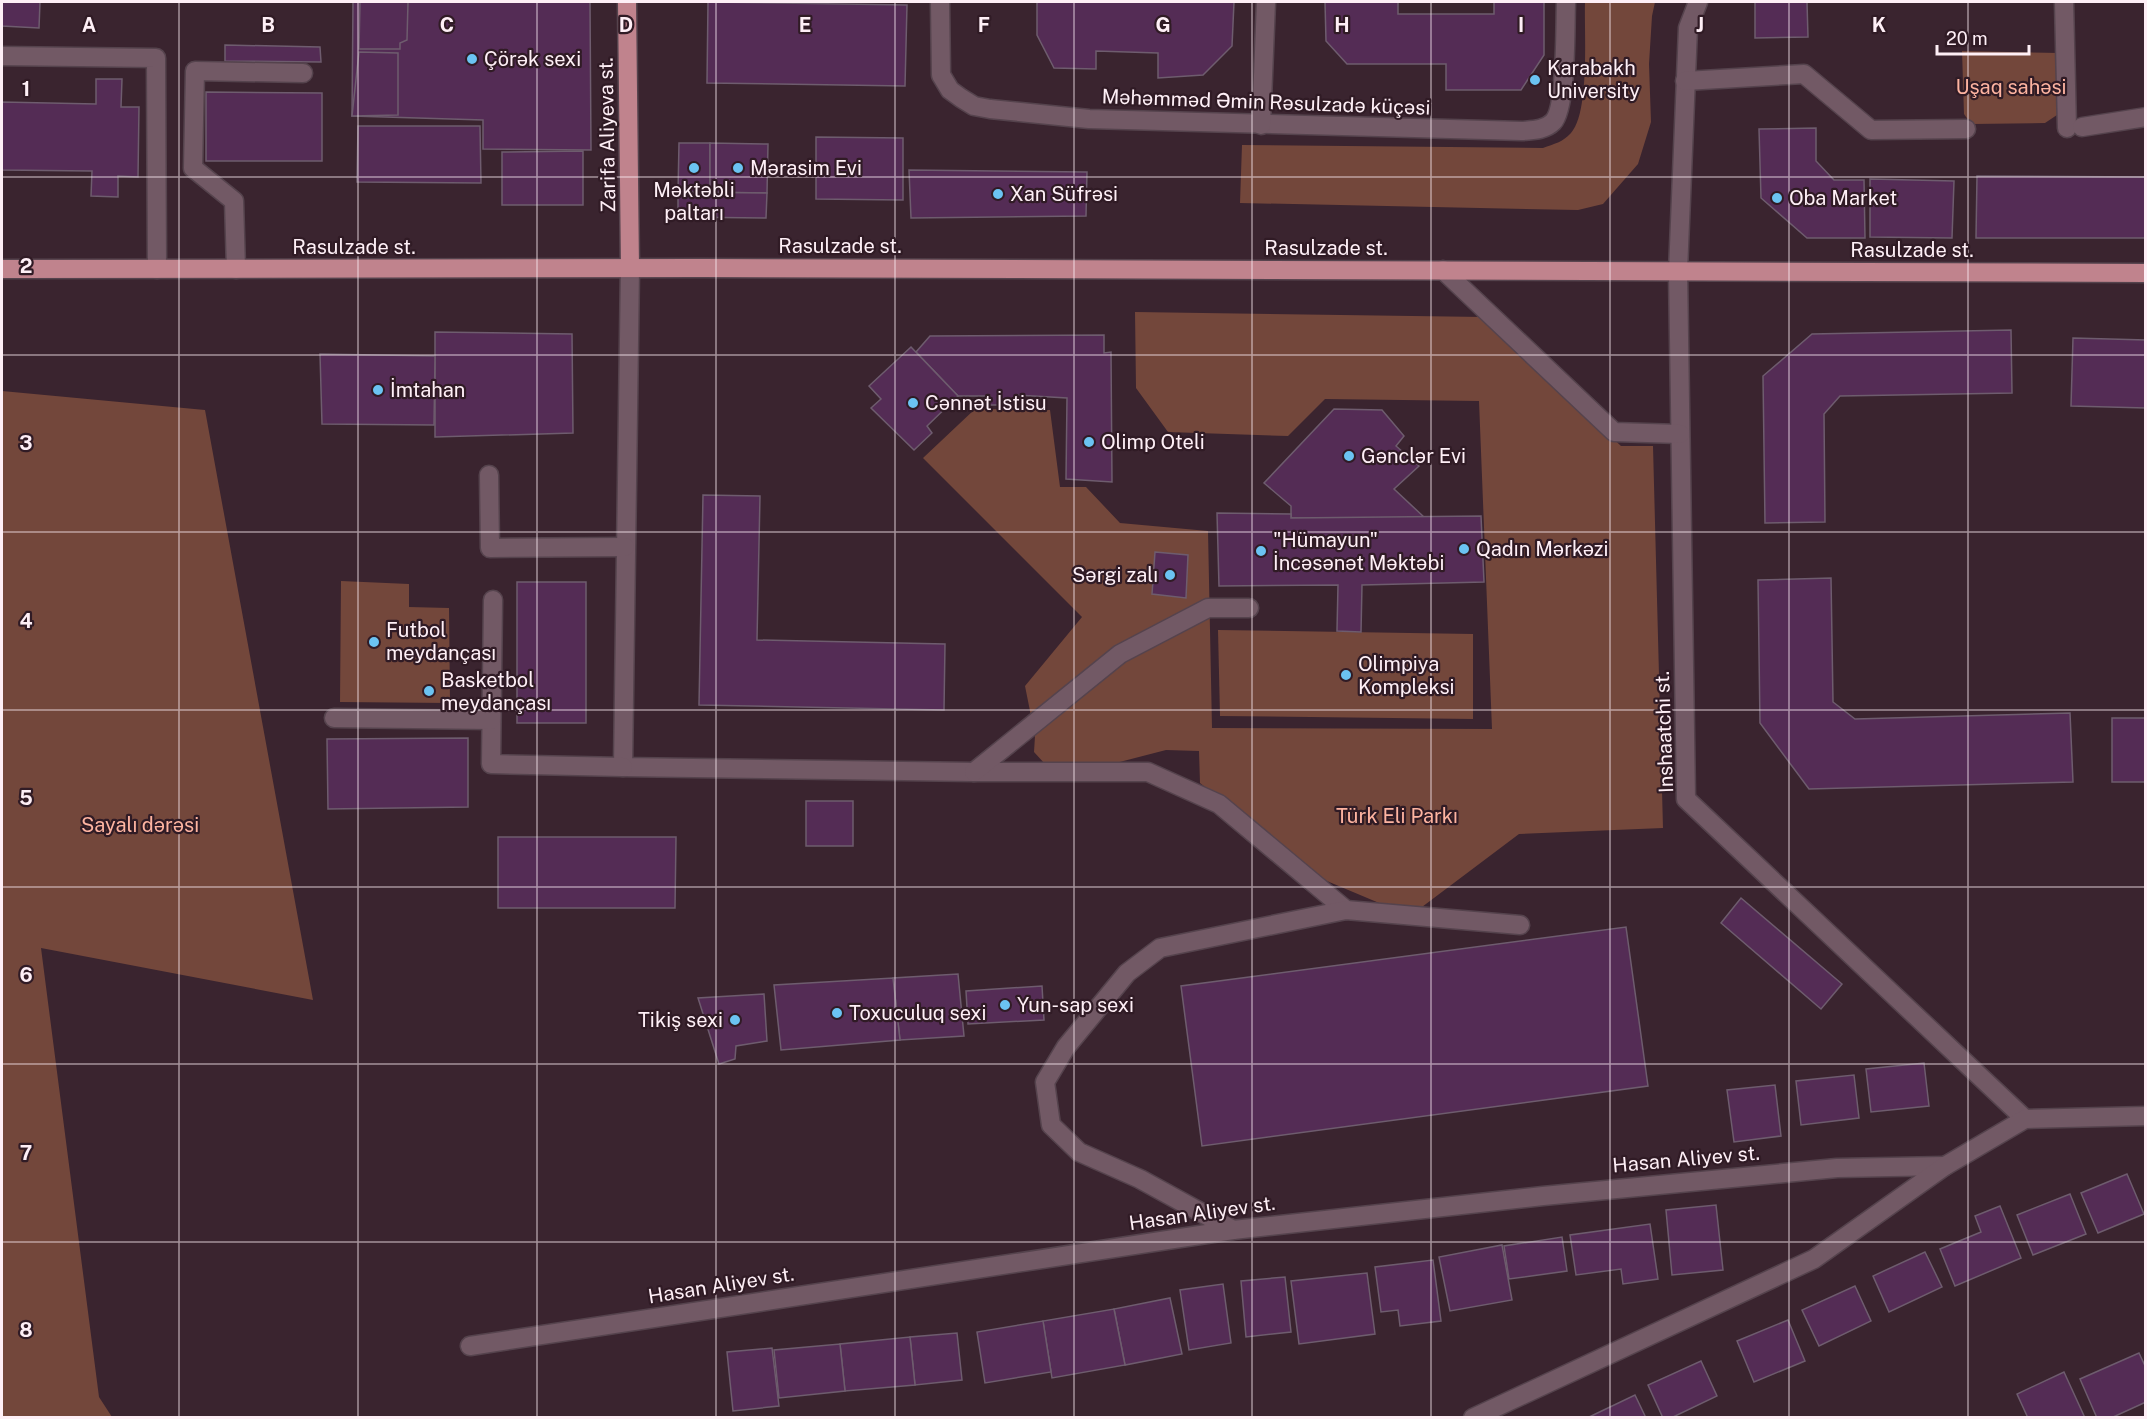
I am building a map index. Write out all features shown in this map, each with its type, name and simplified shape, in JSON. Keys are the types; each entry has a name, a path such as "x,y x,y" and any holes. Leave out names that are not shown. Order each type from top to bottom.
{"main road":[{"name":"Zarifa Aliyeva st.","path":"627,2 630,268"},
{"name":"Rasulzade st.","path":"2,269 630,268 2145,273"}],"street":[{"name":"Məhəmməd Əmin Rəsulzadə küçəsi","path":"940,2 941,75 950,90 974,105 990,109 1089,119 1510,130 1544,129 1554,121 1561,104 1566,2"},
{"path":"1261,125 1266,2"},
{"path":"1678,271 1685,81 1689,28 1698,2"},
{"path":"2064,2 2075,127 2145,117"},
{"path":"2,56 156,58 157,269"},
{"path":"236,269 234,201 193,168 195,71 303,72"},
{"path":"1685,81 1804,74 1871,129 1966,129"},
{"path":"623,767 630,268"},
{"path":"1443,270 1614,432 1680,434"},
{"name":"Inshaatchi st.","path":"1678,271 1686,799 2025,1119"},
{"path":"489,475 490,548 625,547"},
{"path":"493,600 490,764 974,772 1148,772 1219,804 1346,910"},
{"path":"974,772 1120,654 1208,608 1249,608"},
{"path":"334,718 491,720"},
{"path":"1233,1230 1140,1179 1079,1152 1051,1125 1045,1082 1066,1047 1126,973 1160,948 1346,910 1520,925"},
{"name":"Hasan Aliyev st.","path":"1473,1418 1814,1259 1945,1166 2025,1119 2145,1116"},
{"name":"Hasan Aliyev st.","path":"470,1346 1233,1230 1543,1196 1838,1168 1945,1166"}],"green space":[{"path":"1585,2 1655,2 1649,64 1651,122 1638,164 1603,204 1578,210 1240,203 1242,145 1543,148 1562,141 1577,123 1584,90"},
{"name":"Uşaq sahəsi","path":"1962,51 2059,53 2060,113 2045,123 1971,124 1964,114"},
{"name":"Türk Eli Parkı","path":"1135,312 1484,317 1621,446 1653,446 1663,828 1519,834 1410,916 1315,876 1200,783 1199,751 1166,750 1108,765 1045,764 1034,752 1035,736 1025,686 1082,617 923,458 975,409 1050,410 1060,487 1086,487 1120,523 1208,531 1212,728 1492,729 1479,401 1325,399 1288,436 1168,432 1136,388"},
{"name":"Sayalı dərəsi","path":"2,391 205,410 313,1000 41,948 99,1397 112,1417 2,1417"},
{"name":"Futbol meydançası","path":"341,581 409,584 409,607 449,608 450,703 340,702"},
{"name":"Olimpiya Kompleksi","path":"1218,630 1473,634 1473,719 1220,716"}],"building":[{"path":"2,2 40,2 39,28 2,26"},
{"name":"Çörək sexi","path":"353,2 590,2 591,150 483,149 483,120 352,116"},
{"path":"360,2 408,2 407,40 400,43 400,49 359,49"},
{"path":"708,2 907,5 905,86 707,83"},
{"path":"1037,2 1234,2 1232,46 1203,75 1158,78 1158,53 1096,51 1096,69 1054,68 1037,35"},
{"path":"1325,2 1398,2 1398,14 1494,14 1494,2 1544,2 1544,55 1521,90 1446,90 1446,64 1347,64 1326,41"},
{"path":"1755,2 1807,2 1808,37 1755,38"},
{"path":"225,45 320,47 321,62 225,61"},
{"path":"359,52 398,53 398,115 352,116"},
{"path":"96,79 122,79 121,107 139,107 138,177 118,176 118,197 91,196 92,171 2,170 2,102 96,104"},
{"path":"206,92 322,93 322,161 206,161"},
{"path":"358,126 480,126 481,183 357,182"},
{"path":"1816,128 1816,161 1834,180 1864,180 1865,238 1807,238 1761,198 1759,129"},
{"path":"816,137 903,138 903,200 816,199"},
{"name":"Məktəbli paltarı","path":"679,143 710,143 710,192 678,192"},
{"name":"Mərasim Evi","path":"710,143 768,144 767,193 710,192"},
{"path":"583,151 583,205 502,205 502,152"},
{"name":"Xan Süfrəsi","path":"909,170 1087,172 1086,216 911,218"},
{"path":"1977,176 2146,177 2146,238 1976,238"},
{"path":"1870,179 1954,181 1952,238 1870,237"},
{"path":"678,192 767,193 766,218 678,217"},
{"path":"2011,330 2012,393 1840,396 1824,414 1825,522 1765,523 1763,376 1812,334"},
{"path":"435,332 572,334 573,433 435,437"},
{"name":"Olimp Oteli","path":"1104,335 1104,353 1111,352 1112,482 1066,479 1067,398 1015,395 1015,405 989,405 990,396 958,396 916,352 930,336"},
{"path":"2073,338 2146,340 2146,408 2071,406"},
{"name":"Cənnət İstisu","path":"911,347 958,396 927,426 932,433 914,450 871,408 881,399 869,386"},
{"name":"İmtahan","path":"320,354 435,356 434,425 322,424"},
{"name":"Gənclər Evi","path":"1334,409 1382,410 1404,436 1396,446 1419,466 1394,489 1425,518 1291,518 1291,506 1264,483"},
{"path":"703,495 760,496 757,640 945,644 944,710 699,705"},
{"path":"1217,513 1291,514 1291,518 1481,516 1484,582 1362,585 1361,632 1337,631 1338,585 1219,586"},
{"name":"Sərgi zalı","path":"1155,552 1188,555 1186,598 1152,594"},
{"path":"1831,578 1833,702 1855,719 2070,713 2073,782 1809,789 1760,723 1758,580"},
{"path":"517,582 586,582 586,723 517,723"},
{"path":"2112,718 2146,718 2146,782 2112,782"},
{"path":"468,738 468,807 328,809 327,739"},
{"path":"806,801 853,801 853,846 806,846"},
{"path":"498,837 676,837 675,908 498,908"},
{"path":"1741,898 1842,984 1821,1009 1721,923"},
{"path":"1626,927 1648,1086 1202,1146 1181,986"},
{"path":"958,974 964,1036 900,1040 893,978"},
{"name":"Toxuculuq sexi","path":"893,978 900,1040 781,1050 774,985"},
{"name":"Yun-sap sexi","path":"1042,986 1044,1020 968,1024 966,991"},
{"name":"Tikiş sexi","path":"764,994 767,1041 736,1046 735,1059 719,1064 698,998"},
{"path":"1924,1063 1929,1106 1871,1112 1866,1069"},
{"path":"1854,1075 1859,1118 1801,1125 1796,1081"},
{"path":"1775,1085 1781,1136 1734,1142 1727,1090"},
{"path":"2127,1174 2144,1214 2098,1233 2081,1193"},
{"path":"2070,1194 2086,1234 2033,1255 2017,1215"},
{"path":"1716,1205 1723,1270 1672,1275 1666,1210"},
{"path":"2000,1206 2021,1258 1955,1286 1940,1249 1981,1232 1975,1216"},
{"path":"1650,1224 1658,1279 1623,1284 1621,1269 1576,1275 1570,1235"},
{"path":"1562,1237 1567,1271 1509,1279 1504,1246"},
{"path":"1502,1245 1512,1300 1450,1311 1439,1257"},
{"path":"1925,1252 1942,1287 1889,1312 1873,1276"},
{"path":"1433,1260 1441,1321 1400,1326 1398,1310 1381,1312 1375,1267"},
{"path":"1367,1273 1375,1334 1299,1344 1291,1281"},
{"path":"1285,1277 1291,1332 1246,1337 1241,1281"},
{"path":"1223,1284 1231,1343 1189,1350 1180,1290"},
{"path":"1855,1286 1871,1321 1819,1346 1802,1310"},
{"path":"1170,1298 1182,1354 1125,1365 1114,1309"},
{"path":"1114,1309 1125,1365 1052,1378 1043,1321"},
{"path":"1788,1320 1805,1361 1754,1382 1737,1341"},
{"path":"1043,1321 1051,1372 985,1383 977,1332"},
{"path":"957,1333 962,1380 915,1385 910,1337"},
{"path":"910,1337 915,1385 845,1391 840,1344"},
{"path":"840,1344 845,1391 779,1398 774,1350"},
{"path":"772,1348 779,1406 733,1411 727,1352"},
{"path":"2139,1353 2146,1368 2146,1402 2111,1418 2097,1418 2080,1379"},
{"path":"1701,1361 1717,1396 1671,1418 1663,1418 1648,1385"},
{"path":"2064,1372 2085,1418 2028,1418 2017,1394"},
{"path":"1635,1395 1646,1418 1587,1418"}],"place":[{"name":"Çörək sexi","path":"472,59"},
{"name":"Karabakh University","path":"1535,80"},
{"name":"Məktəbli paltarı","path":"694,168"},
{"name":"Mərasim Evi","path":"738,168"},
{"name":"Xan Süfrəsi","path":"998,194"},
{"name":"Oba Market","path":"1777,198"},
{"name":"İmtahan","path":"378,390"},
{"name":"Cənnət İstisu","path":"913,403"},
{"name":"Olimp Oteli","path":"1089,442"},
{"name":"Gənclər Evi","path":"1349,456"},
{"name":"Qadın Mərkəzi","path":"1464,549"},
{"name":"\"Hümayun\" İncəsənət Məktəbi","path":"1261,551"},
{"name":"Sərgi zalı","path":"1170,575"},
{"name":"Futbol meydançası","path":"374,642"},
{"name":"Olimpiya Kompleksi","path":"1346,675"},
{"name":"Basketbol meydançası","path":"429,691"},
{"name":"Yun-sap sexi","path":"1005,1005"},
{"name":"Toxuculuq sexi","path":"837,1013"},
{"name":"Tikiş sexi","path":"735,1020"}]}
